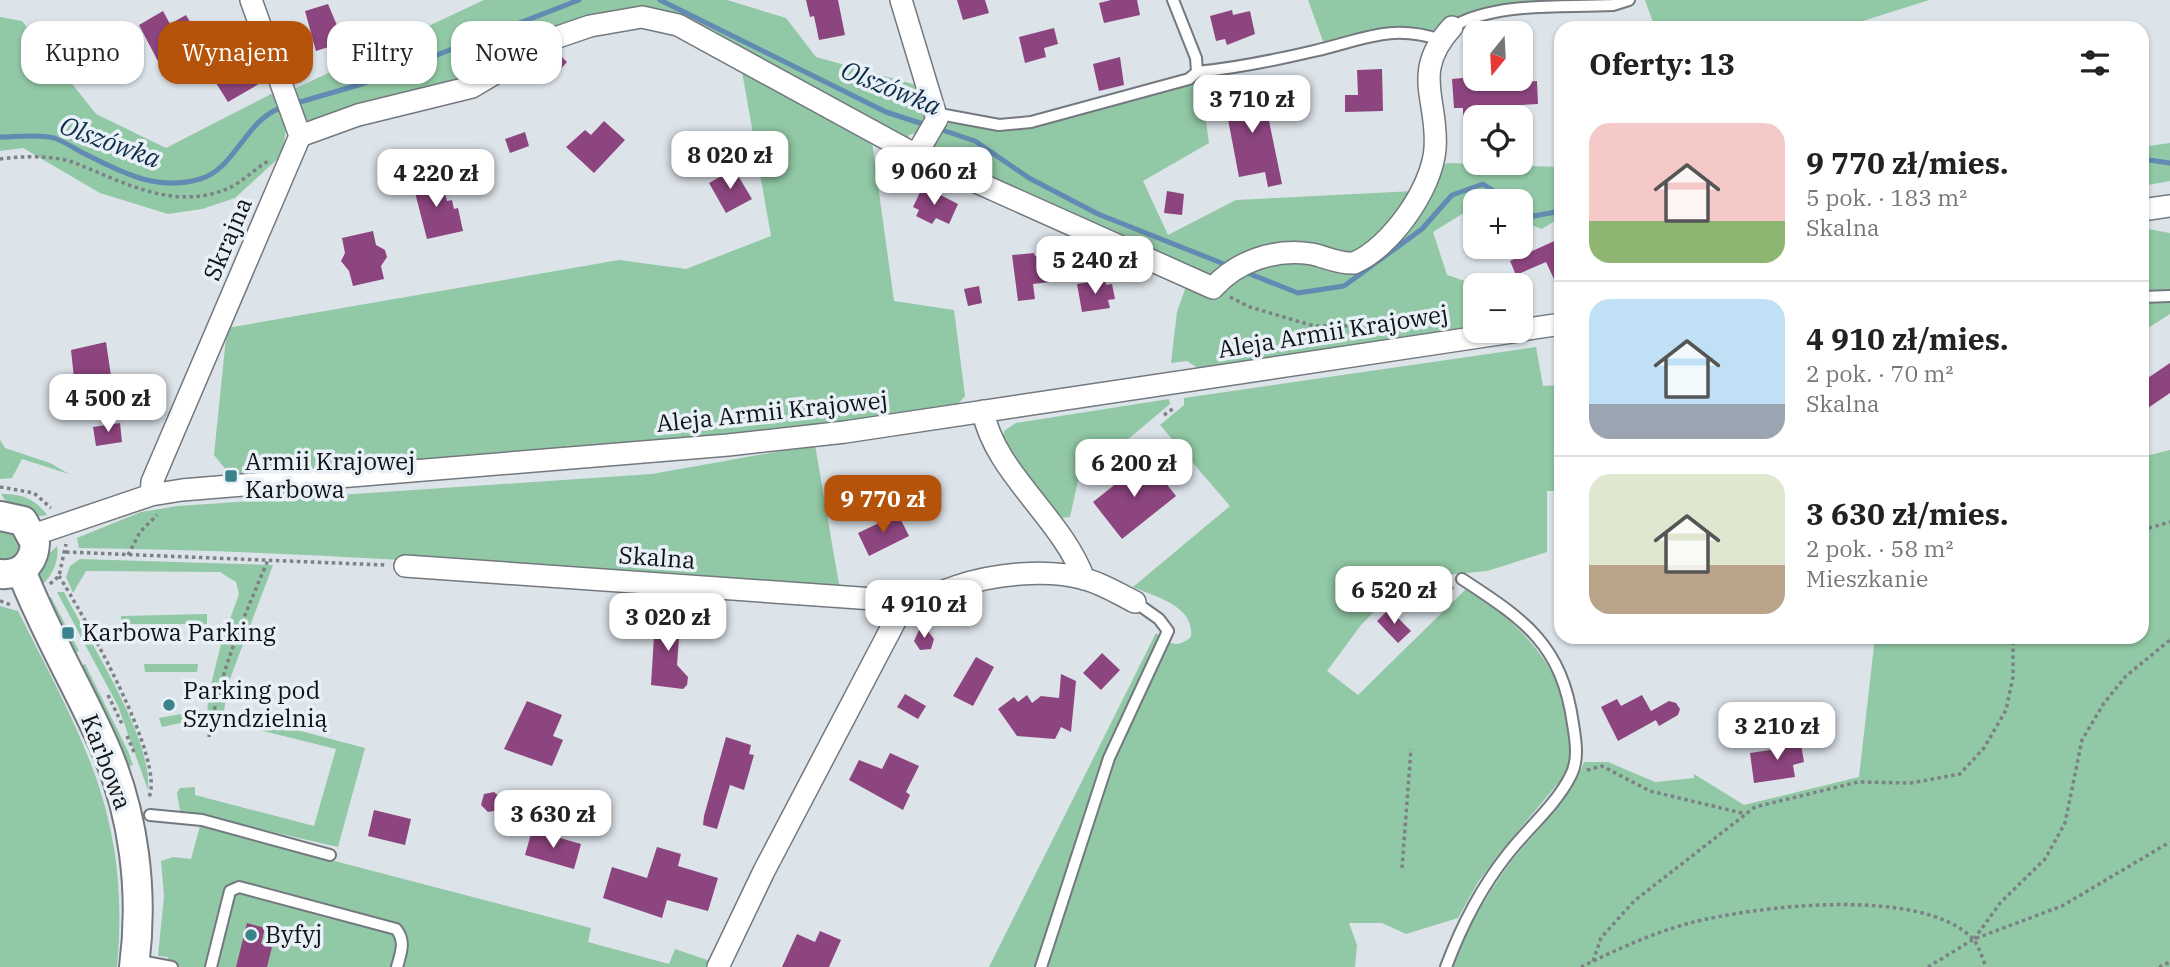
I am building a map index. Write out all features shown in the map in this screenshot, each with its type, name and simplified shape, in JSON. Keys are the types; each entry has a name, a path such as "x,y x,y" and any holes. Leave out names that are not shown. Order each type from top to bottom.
{"street":[{"path":"251,0 299,140 358,116 472,87 555,38 616,19 642,17 678,25 920,148 1218,282 1242,264 1288,253 1354,263 1387,242 1419,191 1434,160 1435,145 1427,91 1428,75 1446,33"},
{"path":"901,0 937,119 920,148"},
{"name":"Skrajna","path":"157,502 152,482 299,140"},
{"path":"2149,210 2170,206"},
{"name":"Aleja Armii Krajowej","path":"1533,329 1554,325"},
{"name":"Aleja Armii Krajowej","path":"33,535 208,487 754,443 1463,339"},
{"path":"983,411 989,435 999,452 1068,542 1084,579"},
{"path":"0,516 16,517 33,535 35,551 10,572"},
{"name":"Skalna","path":"405,566 904,604 957,586 1043,574 1084,579 1135,602"},
{"name":"Karbowa","path":"10,572 103,744 121,791 132,839 138,889 134,964"},
{"path":"718,967 764,871 904,604"}],"lane":[{"path":"1173,0 1196,58 1197,72"},
{"path":"937,119 945,114 999,125 1031,122 1178,83 1197,72 1314,51 1388,32 1446,33 1466,19 1490,13 1613,5 1629,0"},
{"path":"2149,297 2170,296"},
{"path":"1446,967 1457,937 1483,888 1569,779 1576,760 1576,740 1569,697 1562,673 1544,644 1514,613 1462,579"},
{"path":"1041,967 1109,758 1168,631 1159,619 1135,602"},
{"path":"150,815 201,820 330,855"},
{"path":"211,967 230,891 239,887 396,929 402,936 397,967"},
{"path":"134,964 172,967"}],"path":[{"path":"0,159 14,157 72,162 103,177 169,198 229,188 299,140"},
{"path":"1218,282 1250,307 1314,326 1419,326"},
{"path":"1164,415 1174,408"},
{"path":"0,487 34,493 53,510 60,526"},
{"path":"128,555 157,502"},
{"path":"2149,528 2170,522"},
{"path":"49,585 59,576 66,552 405,566"},
{"path":"209,737 217,690 230,649 268,560"},
{"path":"59,576 132,712 149,760 152,784 148,799"},
{"path":"1394,608 1419,597 1442,597 1462,579"},
{"path":"1974,939 2001,902 2045,859 2065,823 2081,740 2104,703 2126,676 2170,640"},
{"path":"1592,961 1601,938 1634,901 1755,807 1858,782 1911,783 1960,774 1984,748 2006,710 2013,677 2013,644"},
{"path":"203,688 217,690"},
{"path":"1402,868 1411,750"},
{"path":"1569,779 1589,768 1602,766 1650,791 1746,814"},
{"path":"1928,967 1974,939 2062,906 2170,842"},
{"path":"1581,967 1640,939 1690,923 1779,908 1845,905 1912,910 1954,925 1974,939 1986,967"},
{"path":"2159,967 2170,962"}],"green space":[{"path":"484,0 727,0 786,18 816,57 920,86 925,121 916,133 909,135 909,139 902,139 643,11 562,44 562,21 451,21 451,84 458,84 311,123 304,118 290,91 305,84 313,84 313,80 327,74 327,84 437,84 437,22"},
{"path":"1308,0 1604,0 1490,9 1463,15 1436,30 1387,28 1324,44"},
{"path":"1645,0 1929,0 1863,21 1652,21"},
{"path":"0,17 22,21 21,84 72,84 96,114 166,148 277,91 286,126 283,154 235,198 202,209 168,214 100,193 23,148 0,151"},
{"path":"741,66 872,142 894,301 954,310 965,396 957,405 754,435 231,476 214,455 227,328 619,260 686,269 771,236"},
{"path":"1200,79 1209,143 1143,181 1168,235 1236,200 1414,191 1363,255 1310,249 1211,282 935,154 931,145 934,145 943,127 955,120 990,129 1020,130 1178,89"},
{"path":"2170,143 2170,181 2149,185 2149,146"},
{"path":"1447,163 1463,164 1463,175 1533,175 1533,166 1554,167 1554,221 1542,229 1533,226 1533,189 1463,189 1463,213 1433,232 1447,275 1463,280 1463,331 1201,370 1187,361 1171,363 1177,312 1188,281 1214,293 1272,259 1354,267 1433,173"},
{"path":"2149,229 2170,233 2170,291 2149,290"},
{"path":"2170,301 2170,314 2149,328 2149,302"},
{"path":"1536,347 1543,386 1554,385 1554,491 1547,491 1547,552 1487,571 1424,577 1389,596 1361,625 1327,671 1358,695 1466,589 1511,622 1546,663 1568,712 1572,739 1571,768 1502,850 1478,882 1458,918 1406,934 1382,923 1349,923 1357,945 1355,967 989,967 1156,633 1174,644 1191,637 1191,626 1180,610 1163,599 1133,587 1230,506 1160,425 1184,405 1184,398"},
{"path":"1169,399 1170,404 1078,481 1070,517 1058,518 1003,448 1004,431 1016,423"},
{"path":"0,440 5,448 50,463 69,474 22,459 12,478 0,479"},
{"path":"815,445 840,590 365,558 79,548 77,538 141,512 178,506 652,474"},
{"path":"2170,450 2170,967 1451,967 1469,928 1491,891 1517,854 1570,791 1584,762 1608,762 1655,782 1694,778 1694,774 1744,805 1859,777 1874,644 2149,644 2149,455"},
{"path":"1,494 27,498 47,515 33,516 21,512 9,505"},
{"path":"0,531 14,532 22,547 18,557 0,562"},
{"path":"57,546 54,569 38,588 38,564"},
{"path":"80,559 273,565 228,684 224,711 365,748 338,847 180,811 177,793 180,788 195,787 195,795 314,826 336,749 222,721 207,720 208,697 221,644 239,594 236,582 220,572 86,571 73,593 66,577 70,566"},
{"path":"57,592 64,592 130,717 147,769 148,790 118,706"},
{"path":"51,597 79,651 70,655 44,601"},
{"path":"0,606 18,611 63,700 97,781 109,822 117,866 117,967 0,967"},
{"path":"207,614 207,624 121,624 121,616"},
{"path":"85,664 128,751 133,765 128,767 135,797 77,668"},
{"path":"144,664 198,664 197,672 145,672"},
{"path":"203,710 204,718 162,727 159,718"},
{"path":"200,826 591,928 588,942 669,964 675,949 710,961 708,967 166,967 168,957 158,956 164,896 161,861 173,857 191,859"}],"building":[{"path":"806,0 838,0 845,35 819,40 814,16 810,17"},
{"path":"957,0 985,0 989,13 963,20"},
{"path":"1137,0 1140,15 1104,23 1099,3"},
{"path":"328,4 335,21 327,21 327,47 316,51 313,21 308,21 305,11"},
{"path":"1232,10 1233,15 1250,11 1255,34 1227,45 1225,39 1216,41 1210,16"},
{"path":"163,11 168,21 158,21 158,61 144,35 144,22"},
{"path":"186,15 190,21 175,21"},
{"path":"1054,28 1058,44 1044,48 1046,57 1025,63 1019,37"},
{"path":"1120,57 1124,85 1099,91 1093,64"},
{"path":"1382,69 1383,111 1345,112 1345,95 1358,95 1357,70"},
{"path":"1463,78 1463,91 1533,91 1533,81 1537,81 1538,104 1463,105 1463,108 1454,108 1452,79"},
{"path":"217,84 259,84 228,102"},
{"path":"1262,87 1282,184 1268,187 1265,172 1239,177 1223,93"},
{"path":"604,121 625,140 594,173 566,147 585,130 591,135"},
{"path":"525,132 529,146 510,153 505,139"},
{"path":"734,169 752,199 726,213 709,183"},
{"path":"440,176 447,201 452,200 454,209 458,208 463,231 427,239 412,181"},
{"path":"923,186 958,204 949,224 936,218 932,224 916,216 919,210 913,207"},
{"path":"1167,191 1184,194 1182,215 1164,213"},
{"path":"373,231 376,245 385,250 387,257 381,266 384,279 353,286 349,271 341,261 345,253 342,238"},
{"path":"1554,241 1554,279 1546,262 1515,273 1510,261 1533,259 1533,251"},
{"path":"1034,253 1035,256 1046,255 1050,282 1033,284 1035,299 1018,301 1012,255"},
{"path":"1105,280 1106,285 1112,284 1115,299 1108,300 1110,308 1082,312 1077,284"},
{"path":"979,286 982,303 968,306 964,289"},
{"path":"106,342 111,376 117,375 121,380 119,391 76,397 71,350"},
{"path":"2170,363 2170,393 2149,407 2149,377"},
{"path":"120,423 122,442 96,446 93,427"},
{"path":"1147,459 1176,496 1122,539 1093,502"},
{"path":"851,493 855,516 840,518 836,496"},
{"path":"898,514 909,536 869,556 858,533"},
{"path":"1389,609 1411,631 1398,643 1377,621"},
{"path":"665,618 687,622 686,638 679,638 677,665 688,677 687,685 683,689 651,685 654,636 650,636 651,620"},
{"path":"919,630 928,631 934,639 931,649 920,650 914,641"},
{"path":"1102,653 1120,670 1101,690 1083,673"},
{"path":"976,657 994,667 973,706 953,696"},
{"path":"1061,674 1076,681 1071,732 1061,727 1055,739 1017,736 998,709 1014,697 1018,702 1027,695 1032,703 1041,696 1059,698"},
{"path":"905,694 926,706 918,719 897,707"},
{"path":"1642,695 1656,720 1618,741 1601,707 1617,699 1621,706"},
{"path":"527,701 562,715 553,736 563,740 552,766 504,749"},
{"path":"1669,701 1676,703 1680,709 1678,715 1659,726 1651,711"},
{"path":"726,737 751,745 749,754 754,755 744,790 730,785 717,829 703,825"},
{"path":"1800,738 1804,762 1793,765 1795,777 1754,783 1750,753 1783,748 1782,740"},
{"path":"890,753 919,766 906,792 910,795 903,810 849,780 859,760 882,769"},
{"path":"494,792 502,799 499,810 488,812 481,805 484,794"},
{"path":"374,810 411,819 405,845 368,836"},
{"path":"532,830 581,844 574,869 525,855"},
{"path":"657,847 681,854 678,866 718,878 708,911 667,900 662,918 603,898 612,867 647,878"},
{"path":"247,923 265,928 261,944 272,947 267,967 236,967"},
{"path":"820,931 841,940 829,967 782,967 797,934 815,942"}],"waterway":[{"name":"Olszówka","path":"293,104 362,84 579,0"},
{"name":"Olszówka","path":"660,0 886,112 926,125"},
{"name":"Olszówka","path":"0,137 54,138 139,178 168,183 184,182 200,179 223,165 260,121 284,107"},
{"name":"Olszówka","path":"939,129 975,141 1029,178 1098,214 1229,266"},
{"name":"Olszówka","path":"2149,160 2170,163"},
{"name":"Olszówka","path":"1469,189 1483,184 1491,189"},
{"name":"Olszówka","path":"1245,272 1298,293 1344,286 1422,229 1452,195 1463,191"},
{"name":"Olszówka","path":"1533,215 1554,212"}],"place":[{"name":"Armii Krajowej Karbowa","path":"231,476"},
{"name":"Karbowa Parking","path":"68,633"},
{"name":"Parking pod Szyndzielnią","path":"169,705"},
{"name":"Byfyj","path":"251,935"}]}
